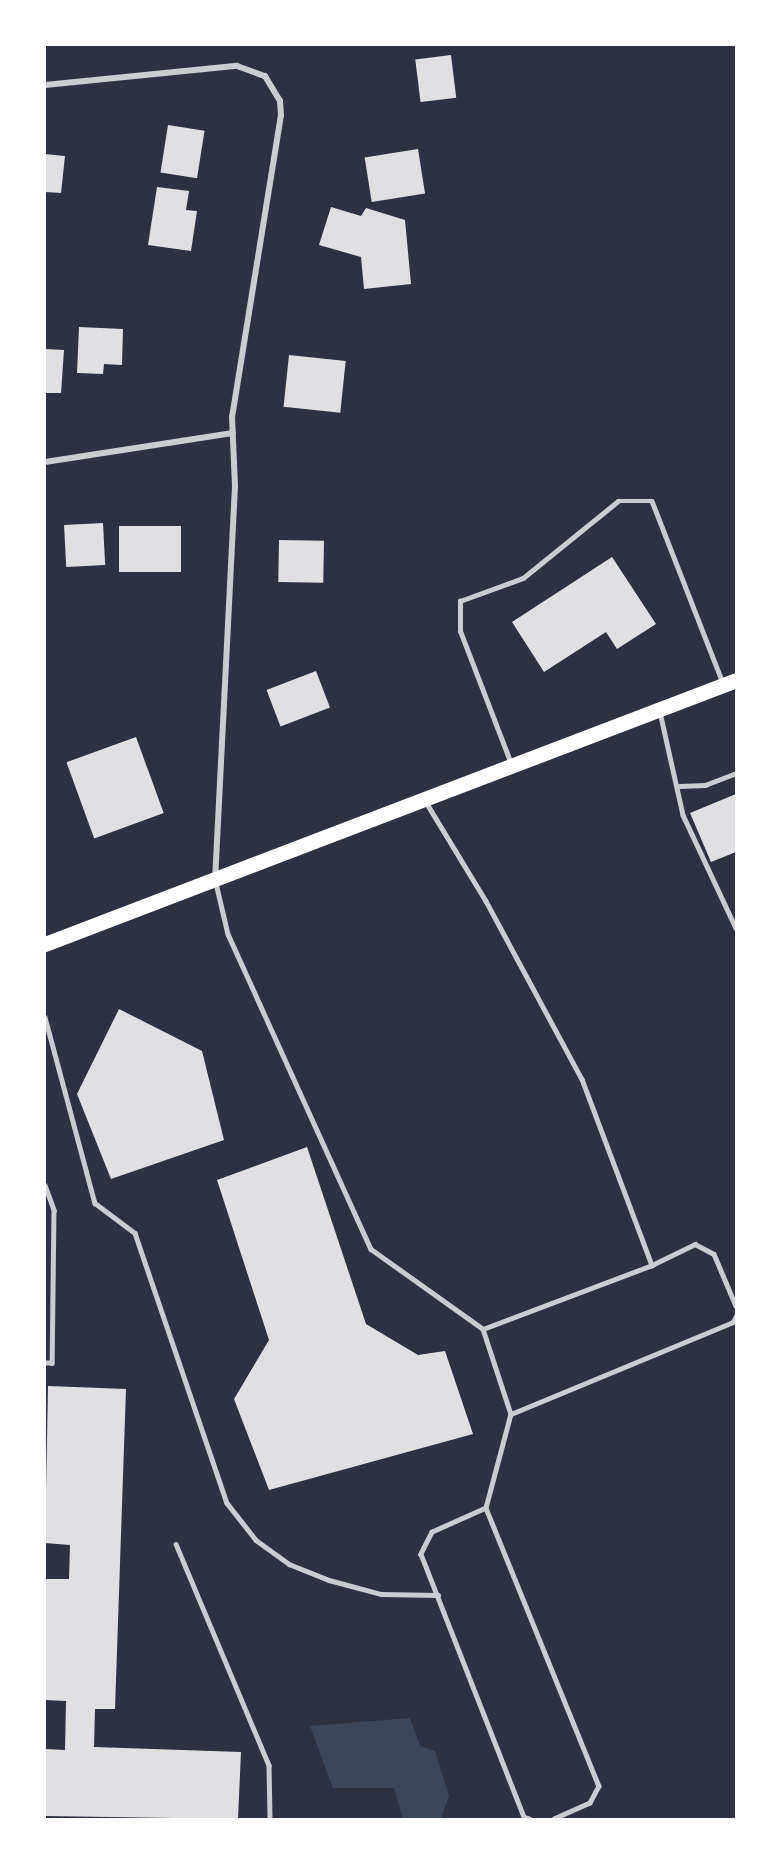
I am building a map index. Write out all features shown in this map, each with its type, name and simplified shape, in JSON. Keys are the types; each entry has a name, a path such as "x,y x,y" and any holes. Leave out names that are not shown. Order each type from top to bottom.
{"main road":[{"path":"45,944 730,682"}],"street":[{"path":"45,85 237,66 265,76 276,90 281,115 233,433 235,486 215,878"},
{"path":"45,462 233,433"}],"lane":[{"path":"511,765 460,631 460,601 523,578 618,501 652,501 730,682"},
{"path":"659,710 679,786 683,815 736,928"},
{"path":"679,786 705,785 736,773"},
{"path":"424,799 486,901 582,1079 652,1265"},
{"path":"215,878 228,934 371,1249 483,1329 511,1414 486,1508 599,1786 590,1803 554,1819"},
{"path":"728,910 736,907"},
{"path":"45,1017 95,1203 135,1233 227,1503 256,1540 289,1564 329,1580 381,1594 438,1595"},
{"path":"45,1185 54,1210 52,1363 45,1363"},
{"path":"483,1329 652,1265 695,1244 714,1254 736,1306"},
{"path":"511,1414 733,1322 736,1316"},
{"path":"45,1317 52,1317"},
{"path":"486,1508 432,1532 421,1554 524,1817 531,1819"},
{"path":"176,1544 269,1765 270,1819"}],"shaded area":[{"path":"410,1718 420,1746 435,1751 449,1796 441,1819 403,1819 394,1788 333,1788 310,1726"}],"building":[{"path":"451,55 456,98 421,102 415,59"},
{"path":"168,125 205,131 197,178 160,172"},
{"path":"418,149 425,193 372,202 365,157"},
{"path":"45,154 65,156 61,193 45,192"},
{"path":"157,187 189,191 186,210 197,211 191,251 148,245"},
{"path":"331,207 361,216 366,208 405,220 411,284 364,289 361,257 319,245"},
{"path":"79,327 123,329 122,365 104,364 103,374 77,373"},
{"path":"45,349 64,350 61,393 45,393"},
{"path":"289,355 346,361 340,413 284,407"},
{"path":"103,523 105,565 66,567 64,525"},
{"path":"119,526 181,526 181,572 119,572"},
{"path":"279,540 324,541 323,583 278,582"},
{"path":"612,557 656,624 617,649 606,632 544,672 512,622"},
{"path":"316,671 330,707 280,726 267,690"},
{"path":"136,737 164,813 94,838 66,762"},
{"path":"736,794 736,852 711,862 690,813"},
{"path":"119,1009 202,1051 224,1140 111,1179 77,1094"},
{"path":"307,1147 366,1324 418,1355 445,1351 473,1434 269,1490 234,1399 269,1340 217,1180"},
{"path":"48,1386 126,1389 115,1709 95,1709 94,1747 241,1752 238,1819 45,1816 45,1749 65,1750 66,1701 45,1700 45,1579 69,1579 70,1545 45,1543"}]}
